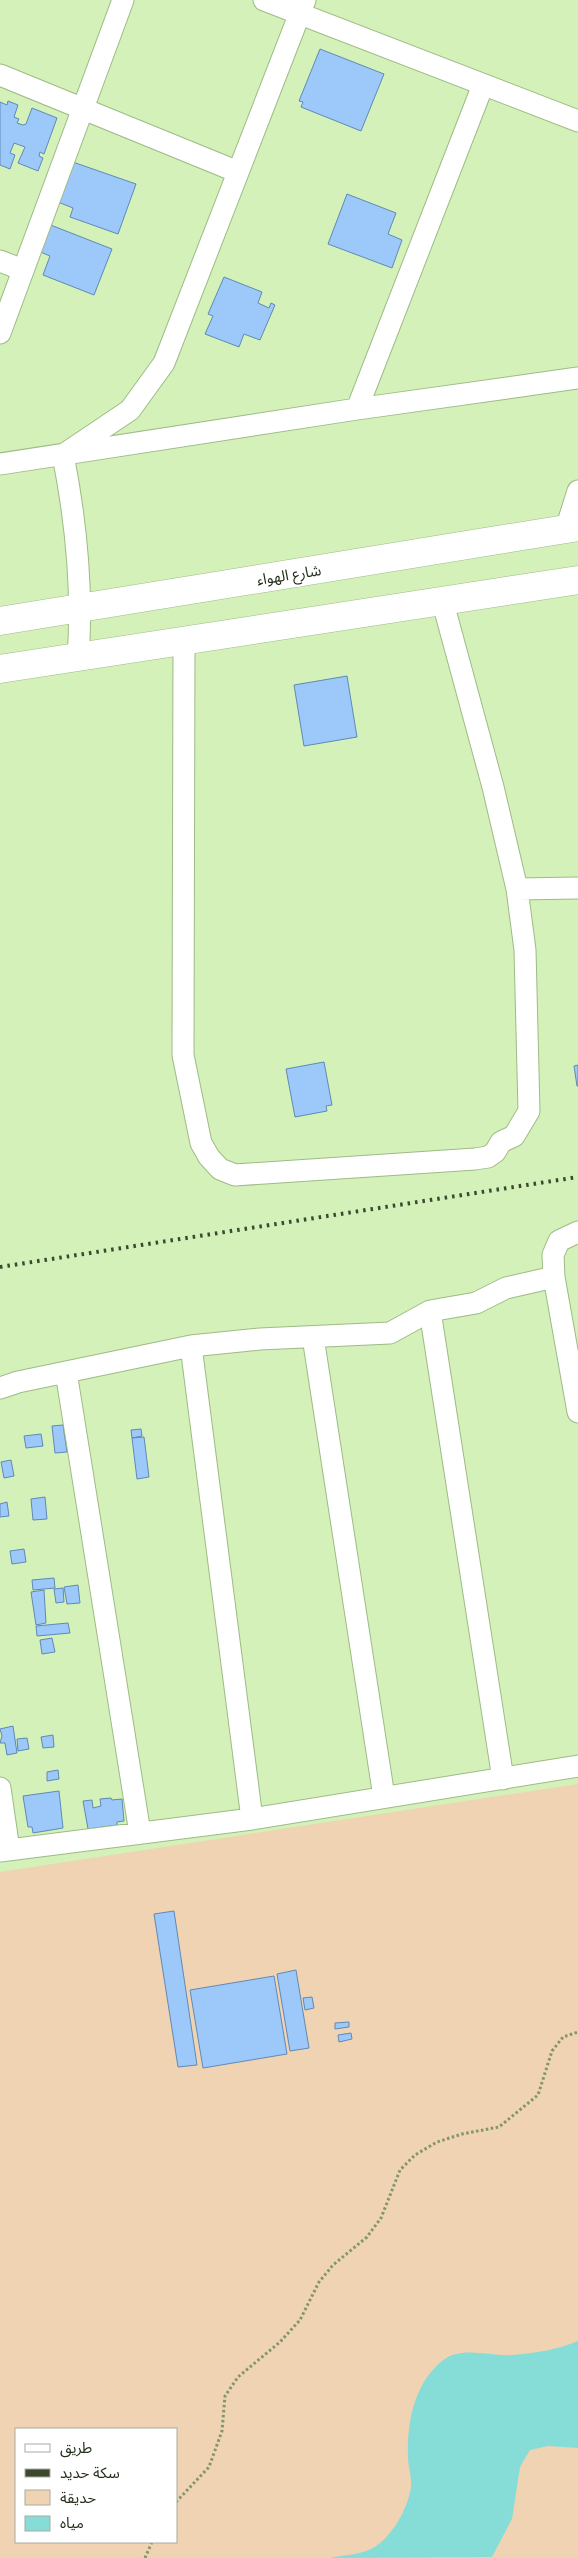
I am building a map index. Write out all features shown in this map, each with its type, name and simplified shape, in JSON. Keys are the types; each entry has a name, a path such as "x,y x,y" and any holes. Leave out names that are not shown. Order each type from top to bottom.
{"main road":[{"name":"شارع الهواء","path":"0,622 572,528"},
{"path":"0,669 578,580"}],"street":[{"path":"0,333 123,0"},
{"path":"264,0 302,7 483,85 578,122"},
{"path":"62,455 130,410 164,363 302,7"},
{"path":"0,75 238,172"},
{"path":"356,409 483,85"},
{"path":"0,261 23,270"},
{"path":"0,464 356,409 578,378"},
{"path":"62,455 71,495 82,609 78,658"},
{"path":"572,528 578,491"},
{"path":"184,641 183,1055 202,1143 209,1157 220,1169 236,1175 475,1160 488,1157 495,1152 501,1142 514,1136 529,1111 525,950 517,889 493,787 443,602"},
{"path":"517,889 578,888"},
{"path":"578,1232 559,1241 553,1256 554,1277 578,1412"},
{"path":"0,1388 18,1382 191,1346 390,1333 430,1311 476,1302 506,1288 554,1277"},
{"path":"430,1311 504,1779"},
{"path":"314,1337 384,1797"},
{"path":"191,1346 252,1819"},
{"path":"66,1372 140,1833"},
{"path":"0,1788 4,1850 252,1819 578,1766"}],"path":[{"path":"178,2500 208,2467 222,2431 225,2396 238,2377 280,2342 300,2320 319,2282 333,2265 367,2237 381,2218 400,2170 416,2154 437,2142 462,2134 499,2127 538,2095 552,2051 563,2037 578,2032"},
{"path":"145,2558 152,2543"}],"green space":[{"path":"578,1784 578,2558 0,2558 0,1872"}],"water":[{"path":"578,2341 578,2448 548,2446 530,2450 520,2467 512,2519 492,2557 330,2558 356,2554 371,2549 392,2531 397,2523 406,2505 411,2487 408,2444 414,2404 432,2370 442,2361 450,2356 467,2353 512,2355 537,2352 562,2347"}],"building":[{"path":"320,49 384,74 361,131 301,107 303,102 299,101"},
{"path":"8,101 18,105 14,117 19,119 17,123 26,124 32,108 57,118 44,154 40,152 39,156 43,158 38,171 18,163 25,147 14,143 10,153 15,155 10,169 0,165 0,102 7,105"},
{"path":"67,160 136,184 118,234 70,217 73,208 53,200"},
{"path":"347,194 396,213 388,234 402,240 392,268 328,244"},
{"path":"48,224 112,249 94,295 43,275 50,256 38,251"},
{"path":"224,277 262,292 258,303 269,308 271,303 275,305 260,340 244,334 239,347 205,334 213,316 208,314"},
{"path":"347,676 357,737 304,746 294,685"},
{"path":"324,1062 332,1105 326,1106 327,1111 295,1117 286,1069"},
{"path":"578,1065 578,1086 577,1086 574,1066"},
{"path":"63,1425 67,1452 55,1453 52,1426"},
{"path":"141,1429 142,1436 132,1438 131,1430"},
{"path":"41,1434 43,1446 26,1448 24,1436"},
{"path":"144,1437 149,1477 137,1479 132,1438"},
{"path":"11,1460 14,1476 4,1478 1,1462"},
{"path":"45,1497 47,1519 33,1520 31,1499"},
{"path":"7,1502 9,1516 0,1517 0,1504"},
{"path":"24,1549 26,1562 12,1564 10,1551"},
{"path":"54,1578 55,1588 33,1590 32,1580"},
{"path":"78,1585 80,1603 67,1604 64,1587"},
{"path":"63,1588 64,1602 56,1603 54,1589"},
{"path":"44,1590 46,1623 36,1625 31,1592"},
{"path":"68,1623 70,1633 37,1636 36,1626"},
{"path":"52,1638 55,1652 42,1654 40,1640"},
{"path":"13,1726 17,1753 7,1755 5,1743 0,1743 2,1736 0,1729"},
{"path":"53,1735 54,1747 43,1748 41,1737"},
{"path":"27,1738 29,1749 18,1751 17,1739"},
{"path":"58,1770 59,1779 47,1781 47,1772"},
{"path":"59,1791 63,1828 33,1833 32,1827 28,1827 23,1796"},
{"path":"111,1798 112,1800 122,1799 124,1821 117,1822 117,1825 88,1829 83,1801 92,1800 93,1808 101,1806 100,1799"},
{"path":"174,1911 197,2065 178,2067 154,1914"},
{"path":"296,1970 309,2048 290,2051 277,1974"},
{"path":"274,1976 287,2054 203,2068 190,1990"},
{"path":"312,1997 314,2008 305,2010 303,1998"},
{"path":"349,2022 349,2027 335,2029 335,2023"},
{"path":"351,2033 352,2039 339,2042 338,2035"}],"railway":[{"path":"0,1267 578,1177"}]}
